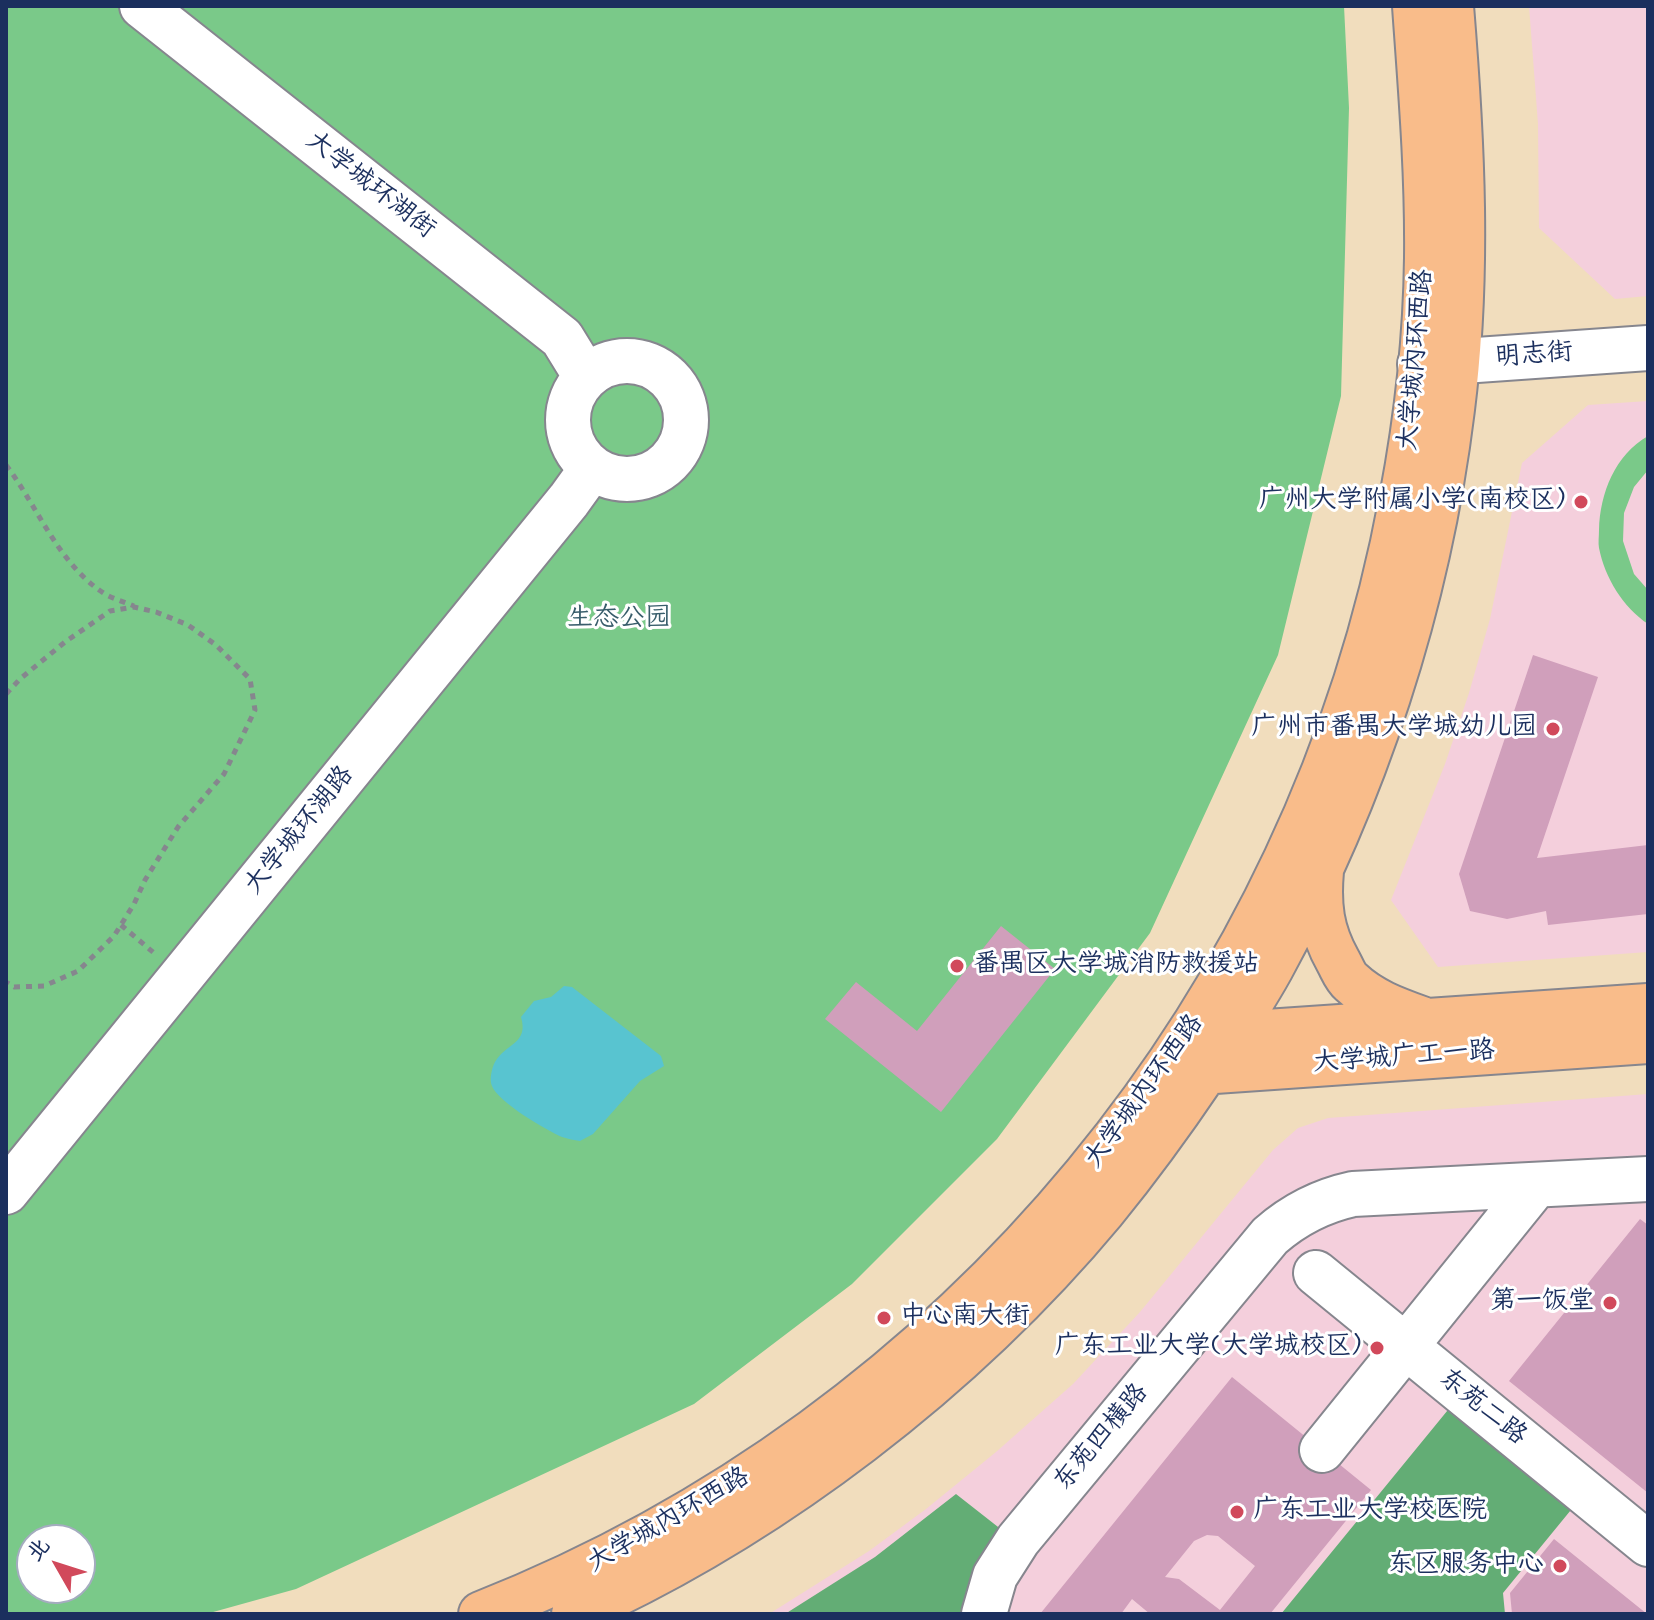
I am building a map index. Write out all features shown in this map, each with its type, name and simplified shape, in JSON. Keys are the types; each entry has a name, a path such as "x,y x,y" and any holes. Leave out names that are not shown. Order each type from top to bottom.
{"main road":[{"name":"大学城内环西路","path":"1230,1034 1269,972 1333,842 1376,732 1403,647 1437,505 1453,406 1425,310 1424,136 1415,6"},
{"name":"大学城内环西路","path":"574,1614 721,1536 843,1454 927,1388 1009,1312 1079,1238 1149,1153 1238,955 1301,828 1342,720 1369,637 1402,499 1417,402 1438,363 1461,298 1462,208 1451,6"},
{"path":"1321,868 1319,900 1323,927 1349,980 1369,996 1392,1008 1428,1021"},
{"name":"大学城广工一路","path":"1195,1055 1230,1034 1648,1006"},
{"name":"大学城广工一路","path":"1195,1055 1648,1041"},
{"name":"大学城内环西路","path":"481,1614 612,1556 703,1506 862,1396 950,1319 1045,1223 1120,1132 1160,1075 1195,1055"}],"street":[{"name":"大学城环湖街","path":"142,6 562,338 586,377"},
{"name":"明志街","path":"1438,363 1648,348"},
{"path":"620,361 639,361 657,368 672,380 682,396 687,415 677,452 664,466 647,476 628,479 609,476 592,468 578,453 569,434 568,413 574,394 586,377 602,366 620,361"},
{"name":"大学城环湖路","path":"6,1192 592,468"},
{"name":"东苑四横路","path":"984,1614 995,1576 1018,1540 1270,1236 1288,1220 1313,1206 1353,1194 1648,1179"},
{"path":"1322,1450 1536,1185"},
{"name":"东苑二路","path":"1316,1273 1648,1544"}],"path":[{"path":"6,465 66,558 85,578 106,594 134,607 188,625 216,645 250,679 255,710 224,774 178,827 114,936 78,971 44,986 14,987 6,982"},
{"path":"6,694 65,642 110,611 134,607"}],"shaded area":[{"path":"1529,6 1648,6 1648,296 1615,299 1539,228 1538,124"},
{"name":"广州市番禺大学城幼儿园","path":"1648,401 1648,952 1438,967 1391,900 1445,764 1469,693 1490,619 1522,463 1588,405"},
{"name":"广东工业大学(大学城校区)","path":"1648,1094 1648,1614 769,1614 869,1551 926,1509 1073,1384 1140,1312 1273,1150 1298,1128 1328,1118"}],"green space":[{"name":"生态公园","path":"6,6 1344,6 1349,108 1341,396 1278,655 1150,933 997,1139 852,1284 694,1404 296,1589 206,1614 6,1614"},
{"path":"1648,436 1648,470 1634,487 1624,513 1623,541 1634,574 1648,590 1648,624 1616,591 1606,570 1599,542 1602,502 1612,476 1636,444"},
{"path":"1452,1405 1575,1505 1503,1593 1505,1614 1281,1614"},
{"path":"956,1494 1007,1534 970,1614 785,1614 875,1557"}],"water":[{"path":"564,986 572,987 661,1056 664,1066 640,1081 593,1134 580,1141 562,1137 523,1115 503,1100 491,1080 495,1062 522,1033 521,1017 534,1001 551,997"}],"building":[{"path":"1533,655 1598,677 1537,858 1648,845 1648,914 1548,925 1546,911 1507,919 1470,911 1459,874"},
{"path":"1001,926 1055,969 941,1112 825,1019 856,982 917,1031"},
{"name":"第一饭堂","path":"1640,1219 1648,1225 1648,1493 1509,1381"},
{"name":"广东工业大学校医院","path":"1232,1377 1371,1490 1270,1614 1150,1614 1132,1599 1121,1614 1040,1614","holes":["1207,1535 1218,1536 1255,1566 1220,1610 1179,1579 1165,1577 1194,1541"]},
{"name":"东区服务中心","path":"1554,1539 1647,1614 1512,1614 1510,1593"}],"place":[{"name":"广州大学附属小学(南校区)","path":"1581,502"},
{"name":"广州市番禺大学城幼儿园","path":"1553,729"},
{"name":"番禺区大学城消防救援站","path":"957,966"},
{"name":"第一饭堂","path":"1610,1303"},
{"name":"中心南大街","path":"884,1318"},
{"name":"广东工业大学(大学城校区)","path":"1377,1348"},
{"name":"广东工业大学校医院","path":"1237,1512"},
{"name":"东区服务中心","path":"1560,1566"}]}
